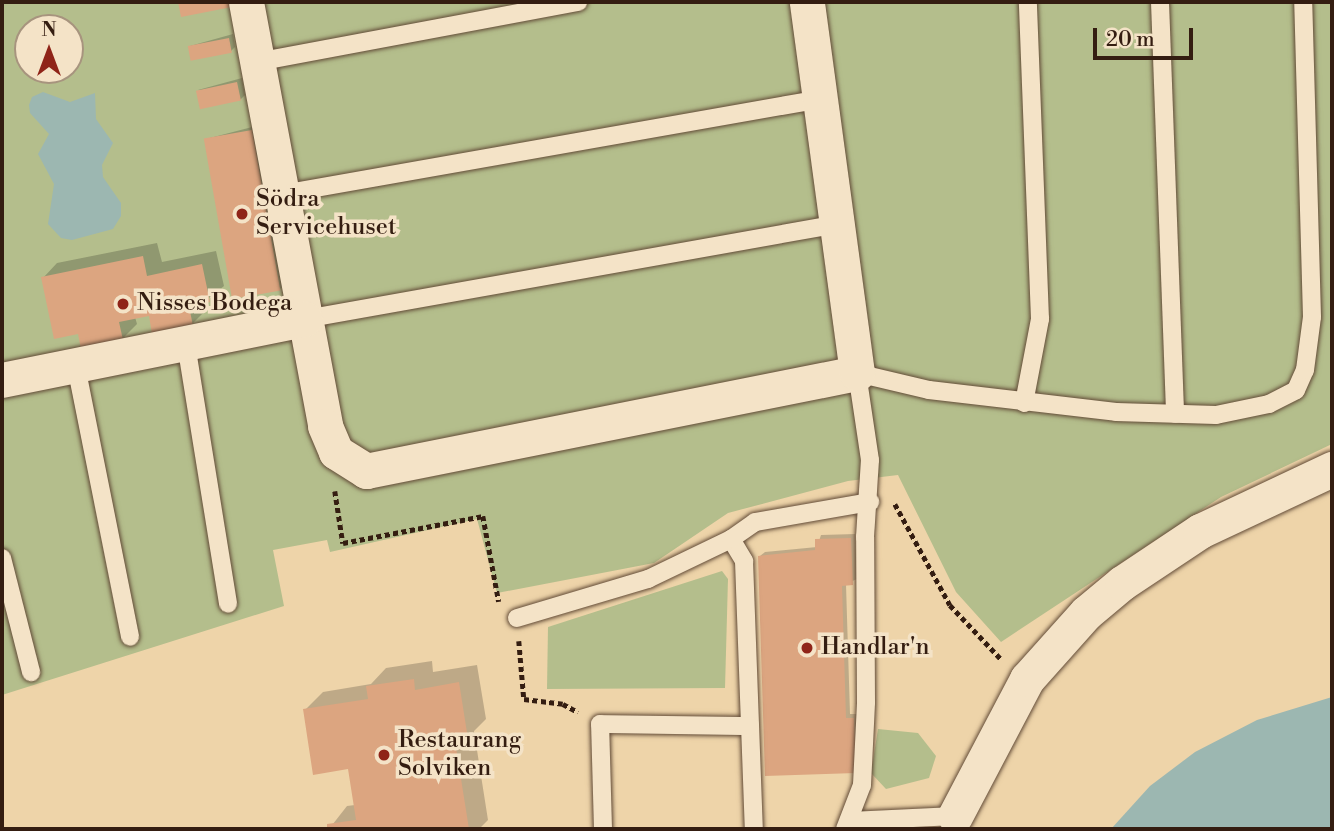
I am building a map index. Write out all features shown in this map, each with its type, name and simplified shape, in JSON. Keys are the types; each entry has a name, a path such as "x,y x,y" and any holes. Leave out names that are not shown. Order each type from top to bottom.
{"street":[{"path":"246,2 325,426 336,452 366,471 857,373 807,2"},
{"path":"2,379 305,319"},
{"path":"955,816 1027,679 1086,613 1157,558 1251,504 1332,469"}],"lane":[{"path":"257,62 578,2"},
{"path":"1024,403 1040,319 1028,2"},
{"path":"1160,2 1175,414"},
{"path":"955,816 847,825 862,785 866,702 865,537 870,502 870,460 857,373 929,390 1024,403 1175,414 1216,415 1269,404 1296,390 1305,370 1312,304 1303,2"},
{"path":"282,194 821,99"},
{"path":"305,319 838,224"},
{"path":"186,344 228,604"},
{"path":"76,366 130,637"},
{"path":"517,618 648,579 731,539 755,522 870,502"},
{"path":"731,539 744,561 754,829"},
{"path":"2,558 31,672"},
{"path":"603,829 600,724 750,726"}],"path":[{"path":"333,478 343,543 483,516 497,600 517,618 524,699 563,704 600,724"},
{"path":"870,502 896,504 950,605 994,654 1027,679"}],"green space":[{"path":"2,2 1332,2 1332,444 1221,497 1001,642 956,592 898,475 848,481 728,513 654,563 497,593 477,519 330,552 327,540 273,550 284,606 2,695"},
{"path":"722,571 728,579 725,688 547,689 548,627"},
{"path":"878,729 918,733 936,756 929,778 886,789 871,773"}],"water":[{"path":"43,92 70,102 95,93 96,119 113,143 102,165 103,177 121,203 121,216 113,229 72,240 61,238 48,224 54,184 38,154 49,134 30,113 29,105 32,97"},
{"path":"1332,697 1332,829 1111,829 1150,786 1195,752 1257,720"}],"building":[{"path":"178,2 231,2 232,7 181,17"},
{"path":"229,38 232,53 191,61 188,46"},
{"path":"237,82 241,101 200,109 196,91"},
{"name":"Södra Servicehuset","path":"252,130 280,291 232,299 204,139"},
{"name":"Nisses Bodega","path":"143,256 147,276 202,264 210,302 189,306 193,326 152,334 149,316 119,322 123,340 81,349 78,334 54,339 41,277"},
{"path":"851,538 853,585 842,586 846,718 854,718 856,773 765,776 758,556 815,550 815,539"},
{"name":"Restaurang Solviken","path":"414,679 415,690 459,682 468,739 455,741 469,829 327,829 327,824 356,820 348,769 313,775 303,709 368,699 366,686"}],"place":[{"name":"Södra Servicehuset","path":"242,214"},
{"name":"Nisses Bodega","path":"123,304"},
{"name":"Handlar'n","path":"807,648"},
{"name":"Restaurang Solviken","path":"384,755"}]}
